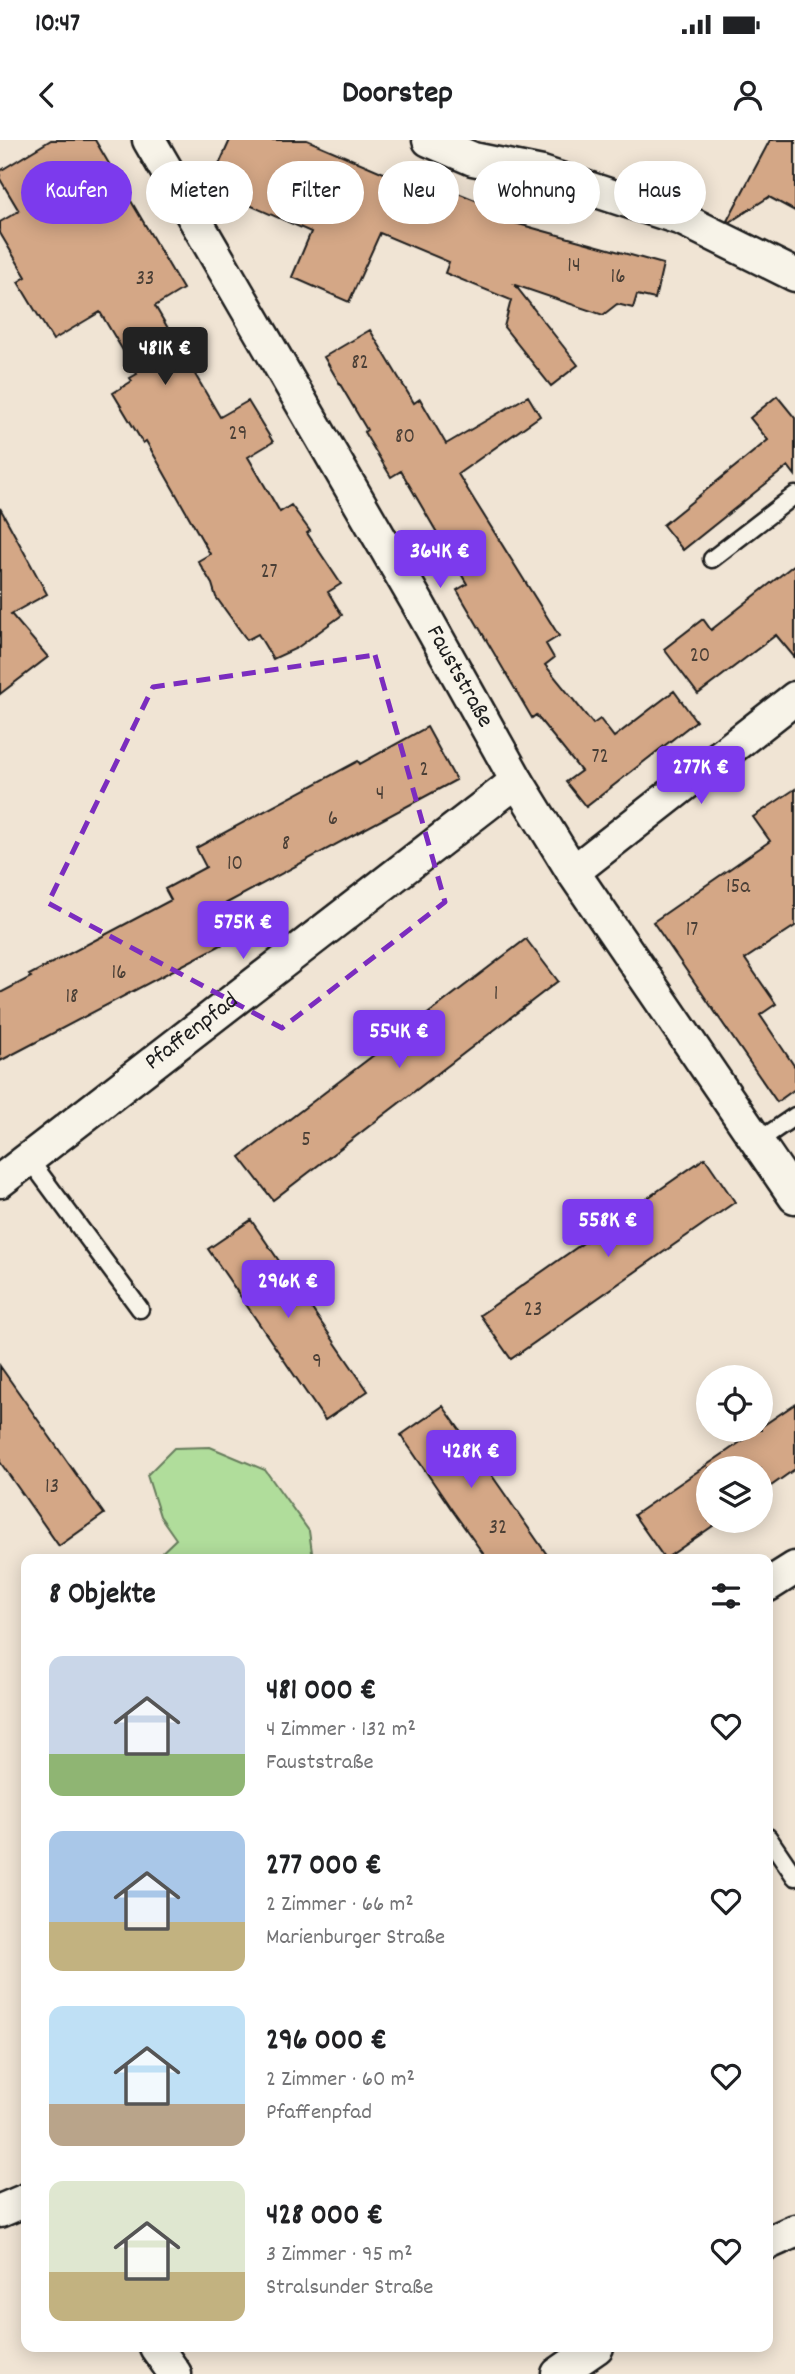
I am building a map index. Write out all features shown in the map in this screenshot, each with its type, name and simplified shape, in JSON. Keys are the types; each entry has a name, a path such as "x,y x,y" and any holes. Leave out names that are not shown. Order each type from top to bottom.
{"street":[{"name":"Fauststraße","path":"149,140 517,781 573,872 795,1197"},
{"path":"429,140 473,159 542,173 682,219 795,275"},
{"path":"573,872 795,698"},
{"name":"Pfaffenpfad","path":"0,1181 517,781"},
{"path":"773,1582 795,1568"},
{"path":"773,2241 795,2231"},
{"path":"160,2352 175,2374"},
{"path":"558,2374 590,2352"}],"lane":[{"path":"712,559 795,495"},
{"path":"757,1142 795,1116"},
{"path":"29,1159 139,1309"},
{"path":"773,1844 795,1877"}],"highlighted area":[{"path":"375,655 445,902 282,1028 48,903 153,687"}],"green space":[{"path":"210,1447 265,1470 309,1531 312,1554 160,1554 176,1539 160,1516 147,1475 174,1448"}],"building":[{"path":"51,140 95,140 107,161 21,161 21,224 132,224 132,203 183,289 155,306 220,417 248,401 273,442 248,457 280,512 291,505 310,531 307,533 341,584 328,592 342,615 297,648 273,659 258,634 247,640 216,597 212,584 198,561 210,554 146,441 143,443 113,393 132,381 130,378 137,374 100,312 53,340 18,282 26,277 0,233 0,222 19,211 0,179 0,171"},
{"path":"230,140 307,140 356,161 267,161 267,213 253,207 253,161 221,161"},
{"path":"770,140 795,140 795,211 769,197 730,222 727,221"},
{"path":"364,165 378,171 378,224 459,224 459,193 473,199 473,224 519,224 663,264 655,299 637,295 633,308 617,304 603,315 515,285 578,365 551,386 504,327 511,300 445,273 449,262 380,233 349,302 292,277 311,232 293,224 364,224"},
{"path":"370,330 414,403 420,399 446,444 528,396 540,416 458,474 559,636 546,644 554,658 545,665 593,724 600,719 614,737 674,691 696,721 586,807 566,782 581,771 536,715 532,718 457,590 467,584 401,471 391,477 324,357"},
{"path":"777,396 795,418 795,475 788,466 683,550 663,525 768,440 750,418"},
{"path":"0,508 47,594 11,614 48,657 0,694"},
{"path":"795,564 795,658 776,635 698,694 664,649 703,619 711,630"},
{"path":"427,727 456,780 225,904 242,934 0,1061 0,993 171,900 165,889 206,867 196,848"},
{"path":"795,789 795,926 745,959 776,1004 760,1015 795,1067 795,1089 777,1102 653,922 770,841 753,817"},
{"path":"526,939 558,981 273,1200 240,1157"},
{"path":"705,1158 735,1202 511,1359 480,1315"},
{"path":"251,1220 368,1391 325,1420 208,1249"},
{"path":"0,1366 104,1514 59,1546 0,1462"},
{"path":"795,1404 795,1469 773,1485 773,1456 720,1456 740,1442 773,1442 773,1419"},
{"path":"443,1406 547,1554 483,1554 401,1435"},
{"path":"696,1472 696,1533 703,1533 672,1554 661,1554 634,1515"}]}
